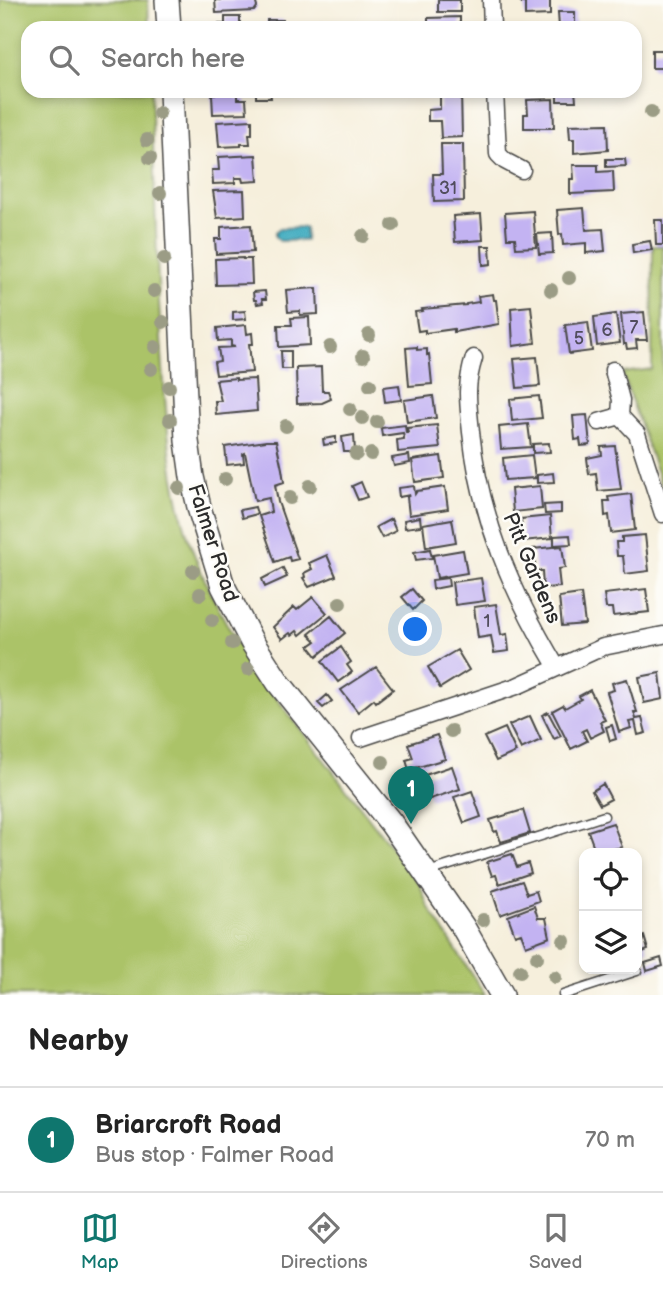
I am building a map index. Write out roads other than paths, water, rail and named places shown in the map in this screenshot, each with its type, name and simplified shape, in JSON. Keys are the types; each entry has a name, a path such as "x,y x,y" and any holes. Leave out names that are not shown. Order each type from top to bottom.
{"main road":[{"path":"167,0 168,21"},
{"name":"Falmer Road","path":"171,98 187,441 200,511 223,586 251,642 271,672 391,822 463,927 502,995"}],"street":[{"path":"492,0 492,21"},
{"path":"495,98 498,154 522,170"},
{"name":"Pitt Gardens","path":"474,358 467,380 475,468 484,509 506,569 556,666"},
{"path":"613,370 621,400 620,416 636,434 663,514"},
{"path":"598,422 620,416"},
{"path":"361,738 517,686 556,666 603,648 663,635"}],"lane":[{"path":"425,873 604,816"},
{"path":"563,995 628,974"}],"water":[{"path":"305,227 306,240 280,241 275,237 275,232 280,228"}],"place":[{"name":"Briarcroft Road","path":"411,824"}]}
